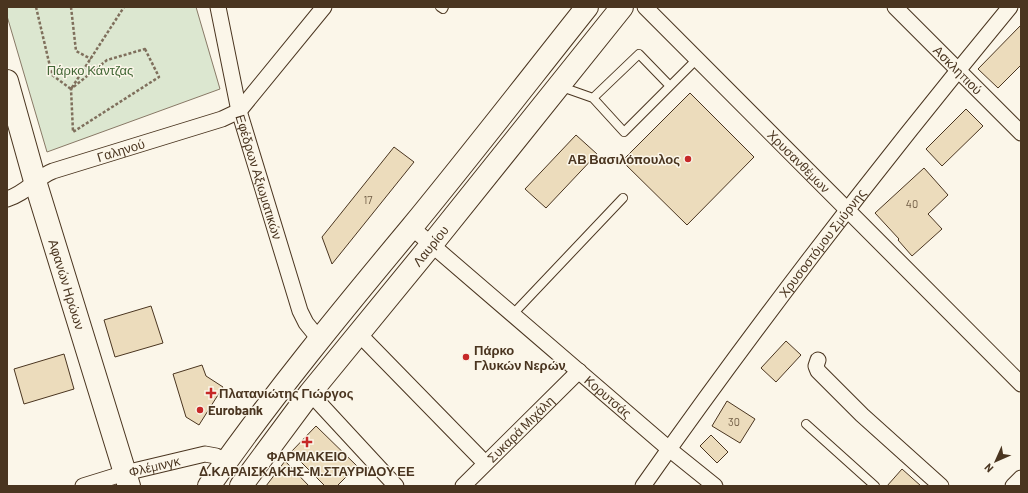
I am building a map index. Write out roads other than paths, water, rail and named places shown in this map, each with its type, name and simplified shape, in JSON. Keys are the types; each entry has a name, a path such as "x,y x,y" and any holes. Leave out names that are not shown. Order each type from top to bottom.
{"main road":[{"name":"Λαυρίου","path":"209,486 274,397 319,339 588,7"},
{"name":"Λαυρίου","path":"241,486 310,393 432,244 622,7"},
{"name":"Αφανών Ηρώων","path":"7,81 35,182 127,480"}],"street":[{"name":"Εφέδρων Αξιωματικών","path":"218,7 239,112 300,311 306,323 319,339"},
{"path":"239,112 324,7"},
{"name":"Χρυσανθέμων","path":"645,7 1021,384"},
{"name":"Ασκληπιού","path":"895,7 1021,133"},
{"name":"Χρυσοστόμου Σμύρνης","path":"643,486 847,209 958,69 1010,7"},
{"name":"Γαληνού","path":"7,199 16,197 35,182 53,171 222,119 239,112"},
{"name":"Κορυτσάς","path":"411,227 715,486"},
{"path":"358,333 485,463"},
{"path":"818,360 816,366 818,371 862,415 941,486"},
{"name":"Συκαρά Μιχάλη","path":"463,486 579,371"},
{"path":"310,393 396,486"},
{"name":"Φλέμινγκ","path":"83,486 127,480 205,454 216,456 227,461"},
{"path":"1013,486 1021,478"}],"lane":[{"path":"440,7 443,9 444,7"},
{"path":"593,98 639,54 670,86"},
{"path":"559,86 593,98 624,132 697,59"},
{"path":"514,314 623,198"},
{"path":"806,424 875,486"}],"place":[{"name":"ΑΒ Βασιλόπουλος","path":"688,159"},
{"name":"Πάρκο Γλυκών Νερών","path":"466,357"},
{"name":"Πλατανιώτης Γιώργος","path":"211,393"},
{"name":"Eurobank","path":"200,410"},
{"name":"ΦΑΡΜΑΚΕΙΟ Δ.ΚΑΡΑΙΣΚΑΚΗΣ-Μ.ΣΤΑΥΡΙΔΟΥ ΕΕ","path":"307,442"}],"park label":[{"name":"Πάρκο Κάντζας","path":"90,70"}]}
